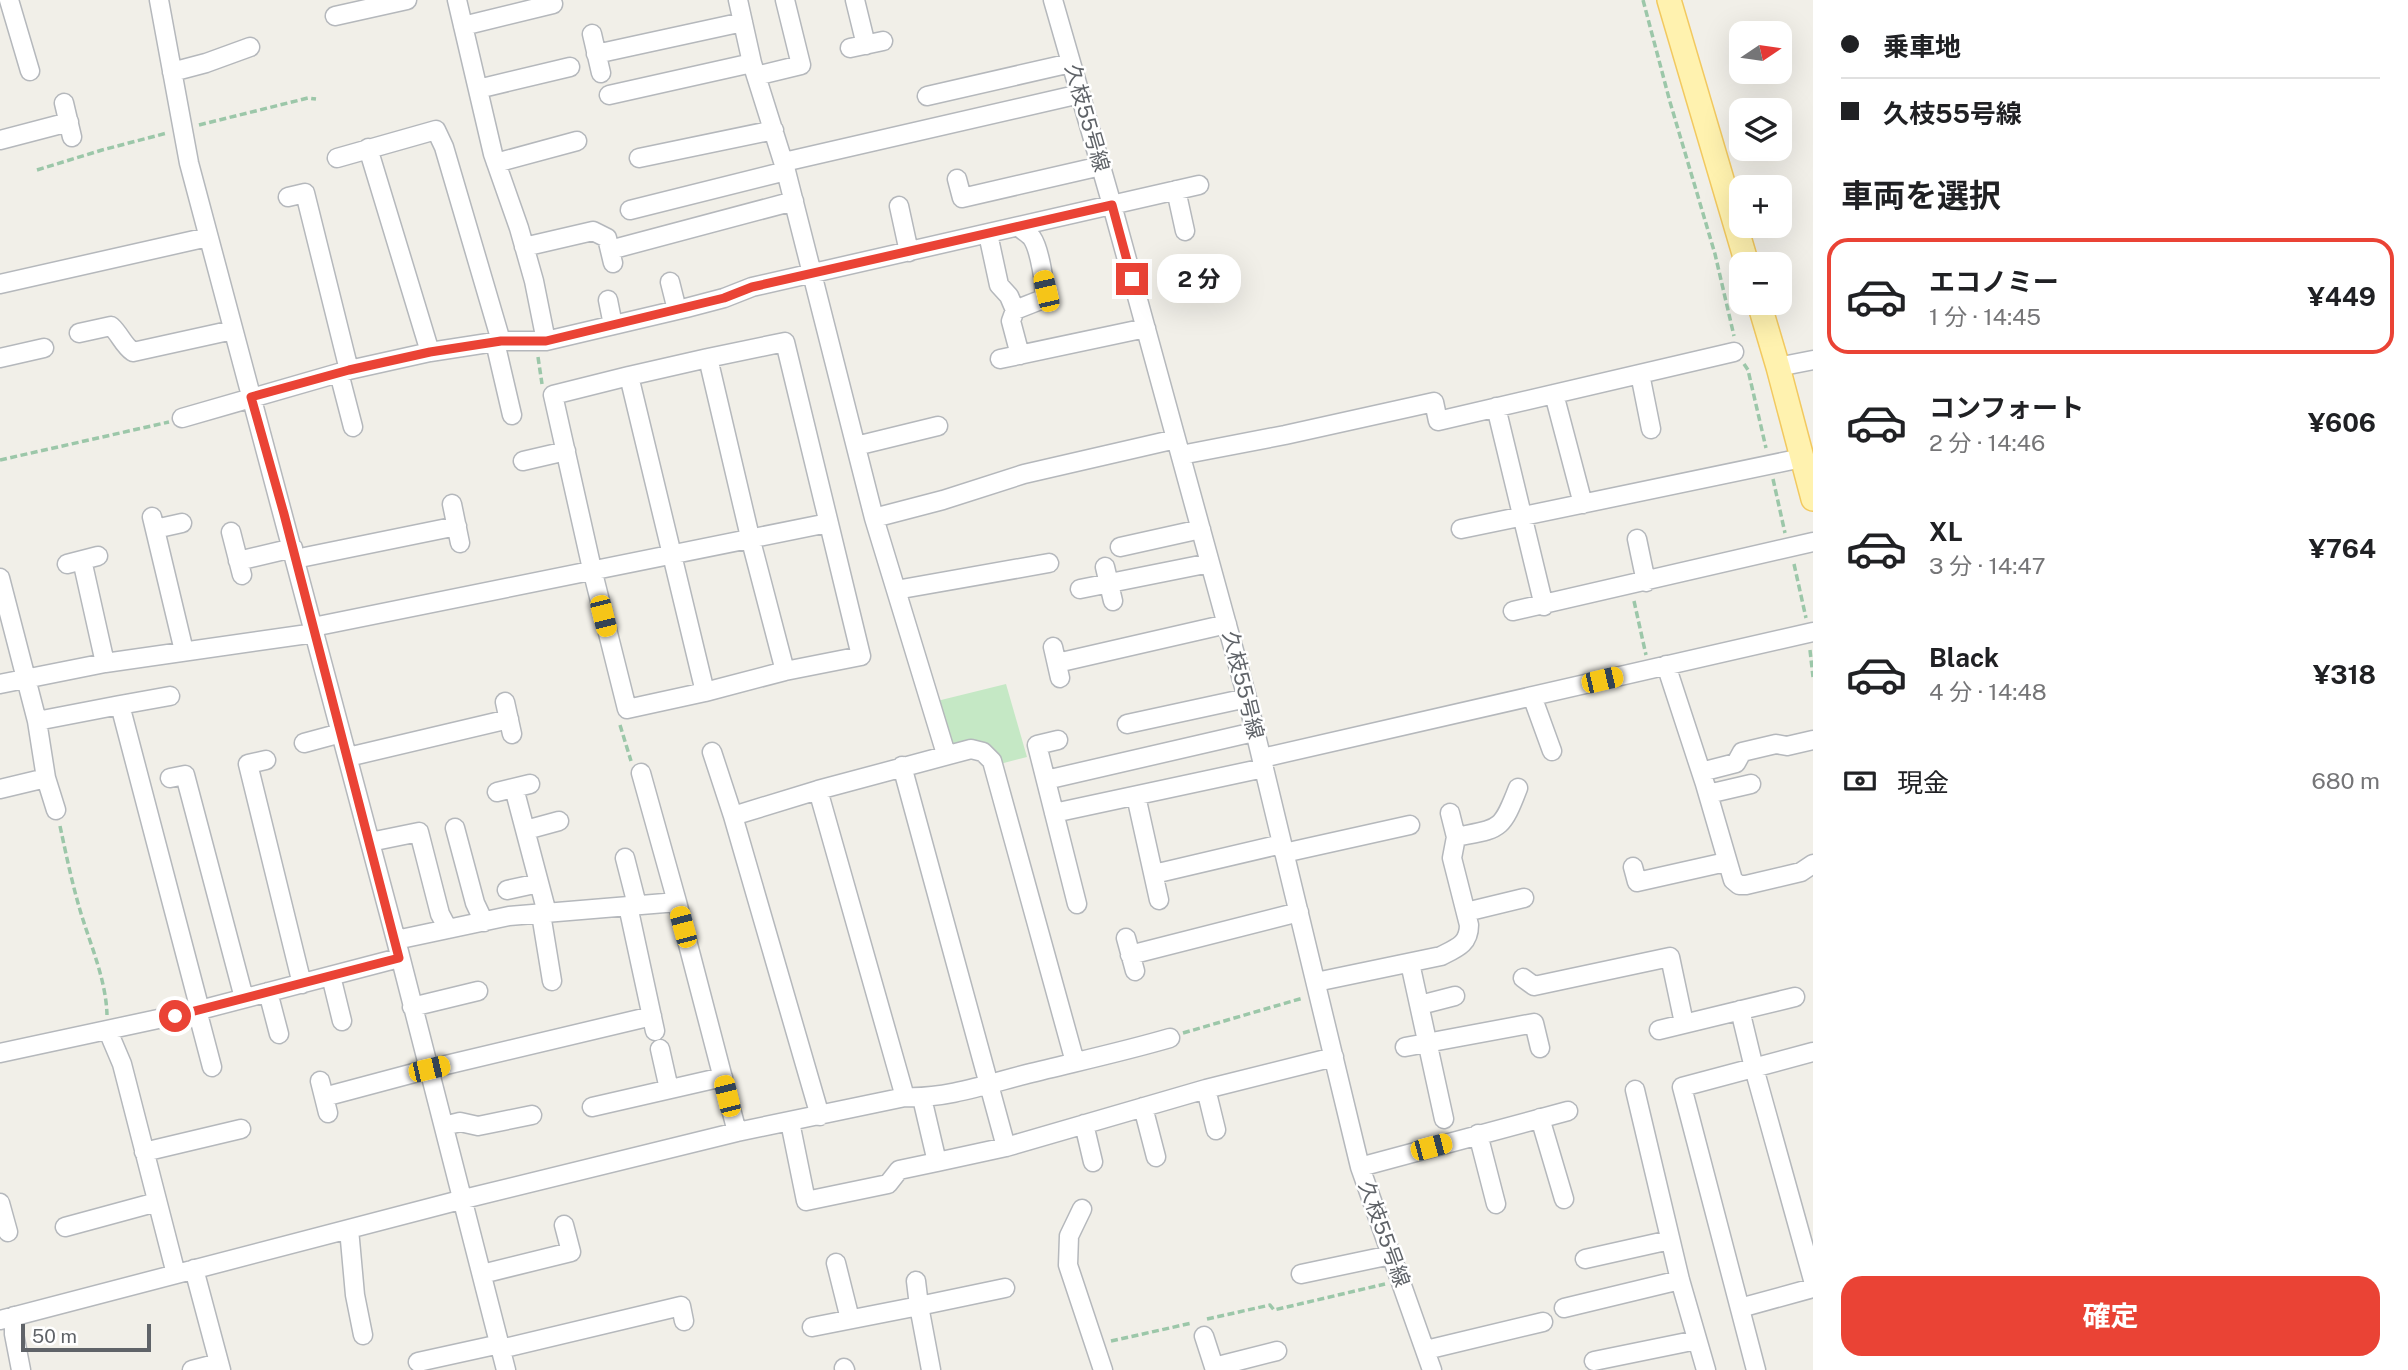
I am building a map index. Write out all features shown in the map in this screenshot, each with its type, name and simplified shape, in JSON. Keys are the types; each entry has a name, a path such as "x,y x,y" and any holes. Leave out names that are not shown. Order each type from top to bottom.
{"main road":[{"path":"1669,0 1743,252"},
{"path":"1763,315 1813,499"}],"street":[{"path":"9,0 30,71"},
{"path":"159,0 190,163 208,237 348,757 506,1370"},
{"path":"335,16 407,0"},
{"path":"457,0 496,163 524,247 546,341"},
{"path":"738,0 754,69 794,201 874,517 946,754"},
{"path":"855,0 866,45"},
{"name":"久枝55号線","path":"1053,0 1247,698 1360,1167 1432,1370"},
{"path":"463,26 553,4"},
{"path":"609,95 754,69 800,65 793,10"},
{"path":"596,54 743,22"},
{"path":"592,34 601,73"},
{"path":"172,72 250,47"},
{"path":"927,96 1071,63"},
{"path":"478,89 569,67"},
{"path":"630,210 785,167 1080,94"},
{"path":"0,140 70,130 64,103"},
{"path":"337,158 436,130 444,147 498,342 512,415"},
{"path":"639,158 774,130"},
{"path":"496,163 577,141"},
{"path":"368,148 430,352"},
{"path":"957,179 962,198 1101,166"},
{"path":"182,418 344,371 430,352 498,342 546,341 724,298 752,287 1199,185"},
{"path":"1176,190 1185,231"},
{"path":"288,197 305,193 344,371 353,427"},
{"path":"524,247 593,231 607,238 611,257 794,201"},
{"path":"899,206 909,252"},
{"path":"1019,227 1031,237 1036,247 1046,291 1043,299 1016,310 1011,321 1020,355"},
{"path":"989,234 999,285 1016,310"},
{"path":"0,284 208,237"},
{"path":"670,282 677,310"},
{"path":"608,300 614,325"},
{"path":"79,333 111,326 125,347 133,352 233,330"},
{"path":"1000,359 1146,328"},
{"path":"785,342 861,656 626,709 553,395 708,358 785,342"},
{"path":"0,358 44,348"},
{"path":"874,517 943,500 1024,474 1178,447 1285,435 1434,402 1438,421 1734,352"},
{"path":"708,358 785,671"},
{"path":"1778,367 1813,360"},
{"path":"1640,374 1651,429"},
{"path":"629,376 705,692"},
{"path":"1553,394 1583,504"},
{"path":"1496,407 1544,606"},
{"path":"856,446 938,426"},
{"path":"523,461 566,451"},
{"path":"1461,529 1802,458"},
{"path":"232,533 240,568 294,554 458,534 452,504"},
{"path":"182,523 154,523 184,651"},
{"path":"0,684 106,663 314,630 592,569 828,523"},
{"path":"1120,547 1201,529"},
{"path":"1637,539 1638,584"},
{"path":"1513,611 1813,542"},
{"path":"82,560 106,663"},
{"path":"896,590 1049,563"},
{"path":"1080,589 1107,575 1210,563"},
{"path":"1107,575 1113,601"},
{"path":"0,578 37,721 46,778 56,810"},
{"path":"1057,663 1121,640 1227,624"},
{"path":"1054,813 1136,796 1532,696 1813,632"},
{"path":"1657,667 1701,772 1733,880 1739,885 1801,872 1813,864"},
{"path":"37,721 170,696"},
{"path":"1532,696 1552,751"},
{"path":"1127,724 1247,698"},
{"path":"120,705 212,1067"},
{"path":"348,757 509,719"},
{"path":"1046,780 1254,732"},
{"path":"304,743 341,733"},
{"path":"1058,740 1037,745 1077,904"},
{"path":"1701,772 1737,763 1742,752 1776,744 1787,746 1813,740"},
{"path":"733,817 946,754 971,749 984,752 992,761 1075,1062"},
{"path":"712,752 820,1116"},
{"path":"266,760 248,764 302,984"},
{"path":"902,766 1006,1147"},
{"path":"641,773 737,1132"},
{"path":"170,778 185,775 244,998"},
{"path":"0,789 46,778"},
{"path":"1708,794 1751,784"},
{"path":"514,788 539,883 552,981"},
{"path":"1455,837 1498,826 1506,818 1518,788"},
{"path":"818,790 914,1097 937,1162"},
{"path":"1136,796 1159,900"},
{"path":"1318,988 1441,956 1460,946 1469,936 1469,925 1452,858 1455,837 1450,813"},
{"path":"526,830 559,821"},
{"path":"1154,873 1410,825"},
{"path":"455,828 475,903 484,922"},
{"path":"370,842 419,832 440,914 447,929"},
{"path":"625,858 632,906 669,1089"},
{"path":"1633,867 1637,883 1726,862"},
{"path":"507,890 539,883"},
{"path":"1466,912 1524,898"},
{"path":"396,940 509,916 677,902"},
{"path":"1130,955 1298,912"},
{"path":"1523,978 1534,986 1670,957 1684,1023"},
{"path":"0,1053 198,1010 399,958"},
{"path":"1410,963 1444,1119"},
{"path":"331,976 342,1021"},
{"path":"268,992 279,1034"},
{"path":"412,1007 478,992"},
{"path":"1420,1005 1455,996"},
{"path":"1659,1030 1795,997"},
{"path":"1740,1010 1813,1280"},
{"path":"1405,1047 1534,1023 1540,1048"},
{"path":"108,1031 122,1064 176,1274"},
{"path":"324,1097 429,1069 656,1032"},
{"path":"21,1370 7,1318 464,1199 737,1132 990,1084 1117,1054 1170,1038"},
{"path":"1756,1370 1682,1087 1813,1052"},
{"path":"790,1122 806,1201 888,1184 899,1170 1006,1147 1206,1089 1334,1057"},
{"path":"592,1107 723,1077"},
{"path":"1206,1089 1216,1130"},
{"path":"1635,1090 1703,1369"},
{"path":"1143,1107 1156,1157"},
{"path":"1360,1167 1568,1111"},
{"path":"444,1126 460,1122 478,1126 532,1115"},
{"path":"1540,1118 1564,1199"},
{"path":"1084,1124 1093,1162"},
{"path":"144,1152 241,1129"},
{"path":"1478,1134 1496,1204"},
{"path":"65,1227 157,1202"},
{"path":"1082,1209 1069,1236 1068,1265 1102,1370"},
{"path":"482,1274 571,1252 564,1225"},
{"path":"349,1229 355,1295 363,1335"},
{"path":"1585,1259 1671,1240"},
{"path":"1301,1274 1391,1255"},
{"path":"836,1263 850,1319"},
{"path":"192,1370 220,1367 194,1269"},
{"path":"1564,1308 1680,1280"},
{"path":"916,1281 931,1370"},
{"path":"812,1327 1005,1288"},
{"path":"1740,1308 1813,1288"},
{"path":"418,1362 500,1347 598,1319 681,1307 684,1321"},
{"path":"1426,1350 1543,1322"},
{"path":"211,1335 229,1330"},
{"path":"1205,1336 1215,1368 1277,1351"},
{"path":"1594,1362 1697,1340"}],"path":[{"path":"0,460 182,418"},
{"path":"1638,584 1657,667"},
{"path":"626,709 618,718 628,756 633,766 641,773"},
{"path":"56,810 80,909 107,1000 108,1031"},
{"path":"1170,1038 1318,988"},
{"path":"1095,1345 1270,1305 1274,1310 1401,1281"}],"green space":[{"path":"1006,684 1027,757 996,765 952,748 937,701"}],"route":[{"path":"175,1016 399,958 251,397 349,370 430,352 501,341 546,341 686,308 752,287 1112,205 1132,279"}]}
